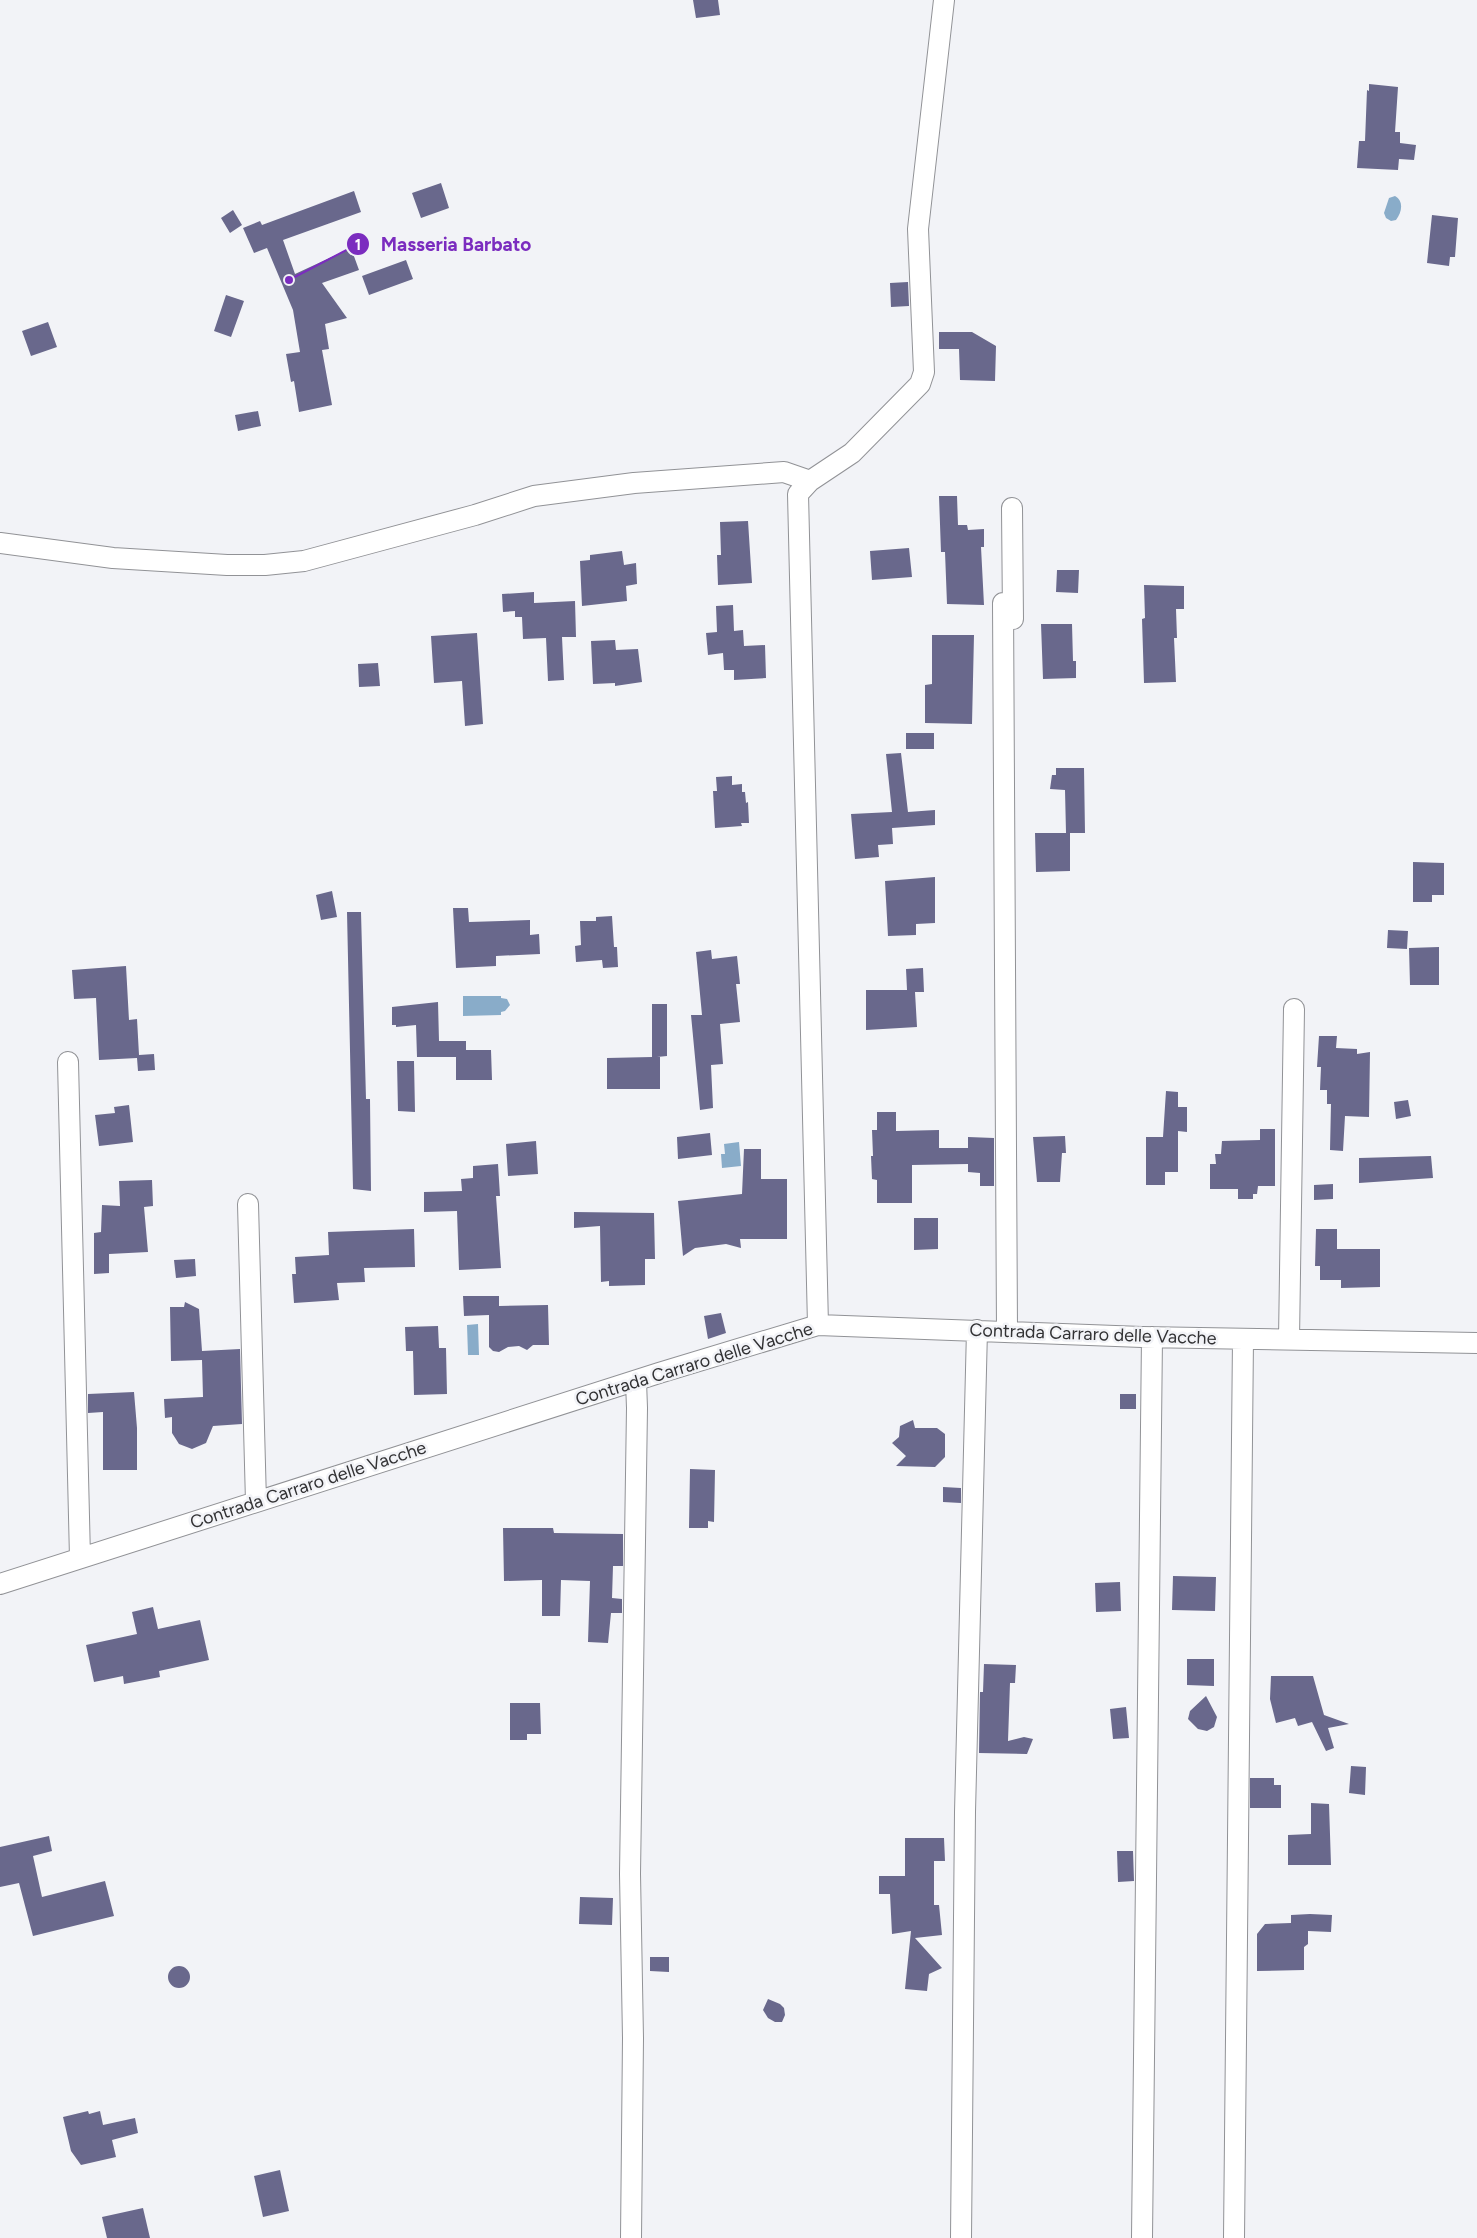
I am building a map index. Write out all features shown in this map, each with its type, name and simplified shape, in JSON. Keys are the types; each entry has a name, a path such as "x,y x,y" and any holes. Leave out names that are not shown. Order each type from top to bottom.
{"street":[{"path":"818,1325 798,494 810,481 852,453 920,384 924,372 918,229 944,0"},
{"path":"0,543 112,558 227,566 265,565 304,561 534,496 634,483 784,472 810,481"},
{"path":"1004,686 1014,666 1012,508"},
{"path":"1003,603 1007,1331"},
{"path":"1289,1339 1294,1009"},
{"path":"68,1062 80,1558"},
{"path":"248,1204 256,1502"},
{"name":"Contrada Carraro delle Vacche","path":"0,1584 636,1381 818,1325 1152,1337 1477,1343"},
{"path":"960,2238 966,1802 977,1330"},
{"path":"1142,2238 1152,1337"},
{"path":"1234,2238 1243,1339"},
{"path":"631,2238 633,2038 630,1874 636,1381"}],"water":[{"path":"1395,196 1400,201 1401,210 1396,220 1391,221 1386,218 1384,213 1389,198"},
{"path":"463,996 501,996 501,998 507,999 510,1005 505,1011 501,1012 501,1015 463,1016"},
{"path":"739,1142 741,1166 722,1168 721,1154 725,1154 724,1144"},
{"path":"478,1324 479,1355 468,1355 467,1325"}],"building":[{"path":"693,0 718,0 720,15 696,18"},
{"path":"1369,84 1398,87 1395,132 1400,132 1400,143 1416,145 1414,160 1399,159 1398,170 1357,168 1359,141 1365,141 1367,90 1369,91"},
{"path":"441,183 449,208 421,218 412,193"},
{"path":"354,191 361,212 283,240 295,274 351,248 359,270 322,283 347,318 325,324 329,349 322,350 332,405 299,412 294,381 291,382 286,354 300,352 293,310 267,248 254,253 243,228 260,221 262,225"},
{"path":"233,210 242,225 230,233 221,218"},
{"path":"1432,215 1458,218 1455,257 1450,257 1449,266 1427,263"},
{"path":"406,260 413,279 369,295 362,276"},
{"path":"908,282 909,306 891,307 890,283"},
{"path":"226,295 244,301 231,337 214,331"},
{"path":"48,322 57,347 31,356 22,331"},
{"path":"939,332 972,332 996,346 995,381 960,380 959,349 939,349"},
{"path":"258,411 261,426 238,431 235,415"},
{"path":"939,496 957,496 958,525 967,525 968,530 984,529 984,547 981,547 984,605 947,604 945,552 941,552"},
{"path":"748,521 752,583 718,585 717,555 721,555 720,522"},
{"path":"909,548 912,577 872,580 870,551"},
{"path":"622,551 624,565 636,563 637,584 626,586 627,601 582,606 580,561 590,560 590,555"},
{"path":"1057,570 1079,570 1078,593 1056,592"},
{"path":"1144,585 1184,586 1184,609 1176,609 1177,638 1174,638 1176,682 1144,683 1142,619 1145,618"},
{"path":"534,592 534,603 575,601 576,637 562,637 564,680 548,681 546,638 523,639 522,617 515,617 515,611 503,612 502,594"},
{"path":"733,605 734,631 743,630 744,646 765,645 766,678 734,680 734,670 724,670 723,653 708,655 706,633 717,632 716,606"},
{"path":"1041,624 1072,624 1073,661 1076,661 1076,678 1043,679"},
{"path":"477,633 483,724 465,726 462,681 434,683 431,636"},
{"path":"932,635 974,635 972,724 925,723 925,685 932,684"},
{"path":"615,640 616,650 638,649 642,682 615,686 615,683 593,684 591,641"},
{"path":"378,663 380,686 359,687 358,664"},
{"path":"906,733 934,733 934,749 906,749"},
{"path":"901,753 908,812 935,810 935,825 892,828 893,844 878,845 879,857 855,859 851,814 892,812 886,754"},
{"path":"1056,768 1084,768 1085,833 1070,833 1070,871 1036,872 1035,833 1066,833 1065,790 1050,789 1052,775 1056,775"},
{"path":"732,776 732,785 742,784 742,792 745,792 746,803 748,802 749,823 741,823 742,826 715,828 713,791 717,791 716,777"},
{"path":"1413,862 1444,863 1444,895 1432,895 1432,902 1413,902"},
{"path":"935,877 935,923 916,924 916,935 888,936 885,881"},
{"path":"332,891 337,917 321,920 316,895"},
{"path":"453,908 468,908 469,922 530,920 530,935 539,934 540,954 496,956 496,966 456,968"},
{"path":"347,912 361,912 366,1099 370,1099 371,1191 353,1189"},
{"path":"612,916 614,947 617,947 618,967 603,968 602,960 576,962 575,946 581,945 580,921 596,921 596,917"},
{"path":"1388,930 1408,931 1407,949 1387,948"},
{"path":"1439,947 1439,985 1410,985 1409,948"},
{"path":"711,950 712,959 737,956 740,984 736,984 740,1022 720,1024 723,1064 711,1065 713,1108 700,1110 691,1015 702,1015 696,952"},
{"path":"126,966 129,1020 137,1019 139,1055 154,1054 155,1070 138,1071 137,1058 99,1060 96,998 74,999 72,970"},
{"path":"923,968 924,992 915,992 917,1027 866,1030 866,990 907,990 906,969"},
{"path":"438,1002 439,1041 466,1041 466,1050 491,1050 492,1080 456,1080 456,1057 417,1057 416,1025 396,1027 396,1025 392,1025 392,1007"},
{"path":"652,1004 667,1004 667,1056 657,1057 660,1057 660,1089 607,1089 607,1058 652,1057"},
{"path":"1319,1036 1337,1036 1336,1048 1357,1049 1357,1054 1370,1052 1369,1117 1345,1116 1343,1151 1330,1150 1331,1104 1327,1104 1327,1090 1320,1090 1321,1067 1317,1067"},
{"path":"397,1061 414,1061 415,1112 398,1111"},
{"path":"1166,1091 1178,1092 1178,1107 1187,1107 1187,1132 1178,1131 1178,1172 1165,1172 1165,1185 1146,1185 1146,1137 1163,1137"},
{"path":"1408,1100 1411,1116 1396,1119 1394,1102"},
{"path":"129,1105 133,1142 99,1146 95,1115 115,1113 114,1107"},
{"path":"877,1112 896,1112 896,1131 939,1130 939,1148 968,1148 968,1137 994,1138 994,1186 980,1186 980,1173 968,1172 968,1164 912,1165 912,1203 877,1203 877,1180 872,1179 871,1156 873,1156 872,1130 877,1130"},
{"path":"1260,1129 1275,1129 1275,1186 1258,1186 1257,1194 1253,1194 1253,1199 1238,1199 1238,1189 1210,1189 1210,1164 1216,1164 1215,1154 1221,1154 1222,1141 1260,1140"},
{"path":"710,1133 712,1155 678,1159 677,1137"},
{"path":"1065,1136 1066,1153 1062,1153 1060,1182 1037,1182 1033,1137"},
{"path":"536,1141 538,1174 508,1176 506,1144"},
{"path":"744,1149 761,1149 761,1179 787,1179 787,1239 740,1239 741,1248 726,1244 695,1248 683,1256 678,1201 742,1194"},
{"path":"1431,1156 1433,1178 1359,1183 1359,1158"},
{"path":"498,1164 500,1196 496,1196 501,1268 459,1270 457,1211 424,1212 424,1192 462,1191 461,1179 473,1178 473,1166"},
{"path":"152,1180 153,1206 144,1207 148,1252 109,1254 109,1273 94,1274 94,1233 101,1232 102,1205 120,1206 119,1181"},
{"path":"1333,1184 1333,1199 1314,1200 1314,1185"},
{"path":"574,1212 654,1213 655,1259 645,1259 645,1285 609,1286 609,1281 601,1282 600,1226 574,1228"},
{"path":"914,1218 938,1218 938,1249 914,1250"},
{"path":"414,1229 415,1267 364,1268 365,1282 337,1283 339,1300 294,1303 292,1274 296,1274 295,1257 329,1255 328,1232"},
{"path":"1316,1229 1337,1229 1337,1249 1380,1249 1380,1287 1341,1288 1341,1280 1320,1280 1320,1266 1315,1266"},
{"path":"195,1259 196,1276 176,1278 174,1260"},
{"path":"463,1296 499,1296 499,1306 548,1305 549,1345 533,1345 527,1350 519,1346 508,1347 499,1352 493,1351 489,1347 489,1315 464,1316"},
{"path":"185,1302 199,1309 202,1351 240,1349 242,1424 213,1426 206,1443 192,1449 179,1444 172,1433 172,1417 165,1418 164,1399 203,1397 202,1360 171,1361 170,1307 184,1307"},
{"path":"721,1313 726,1333 708,1339 704,1316"},
{"path":"438,1326 439,1348 446,1348 447,1394 414,1395 413,1351 406,1351 405,1327"},
{"path":"134,1392 137,1428 137,1470 103,1470 103,1412 88,1413 88,1394"},
{"path":"1120,1394 1136,1394 1136,1409 1120,1409"},
{"path":"913,1420 915,1428 937,1428 945,1434 945,1457 935,1467 896,1466 906,1456 892,1443 899,1437 900,1426"},
{"path":"690,1469 715,1470 714,1522 708,1521 708,1528 689,1528"},
{"path":"943,1487 961,1488 961,1503 943,1502"},
{"path":"503,1528 553,1528 554,1533 623,1534 623,1566 613,1566 612,1598 622,1599 622,1613 611,1613 608,1643 588,1642 590,1581 561,1580 560,1616 542,1616 542,1580 504,1581"},
{"path":"1173,1576 1216,1577 1215,1611 1172,1610"},
{"path":"1120,1582 1121,1611 1096,1612 1095,1583"},
{"path":"153,1607 158,1629 200,1620 209,1660 159,1671 160,1677 124,1684 123,1676 94,1682 86,1645 137,1634 132,1612"},
{"path":"1187,1659 1214,1659 1214,1686 1187,1685"},
{"path":"984,1664 1016,1665 1015,1683 1010,1683 1008,1741 1024,1737 1033,1739 1027,1754 979,1753 980,1692 983,1692"},
{"path":"1271,1676 1313,1676 1324,1715 1349,1724 1328,1728 1334,1748 1326,1751 1312,1722 1298,1726 1295,1718 1276,1723 1270,1699"},
{"path":"1206,1696 1217,1717 1214,1727 1207,1731 1198,1729 1188,1719 1190,1711"},
{"path":"510,1703 540,1703 541,1734 527,1734 527,1740 510,1740"},
{"path":"1126,1707 1129,1738 1113,1739 1110,1709"},
{"path":"1351,1766 1366,1767 1365,1795 1349,1793"},
{"path":"1250,1778 1274,1778 1274,1785 1281,1785 1281,1808 1250,1808"},
{"path":"1311,1803 1329,1804 1331,1865 1288,1865 1288,1835 1311,1834"},
{"path":"49,1836 52,1851 33,1856 42,1897 105,1881 114,1916 33,1936 19,1883 0,1887 0,1847"},
{"path":"905,1838 944,1838 945,1861 934,1861 934,1905 939,1905 942,1935 915,1938 942,1968 929,1974 927,1991 905,1989 911,1931 892,1934 890,1894 879,1894 879,1876 905,1876"},
{"path":"1117,1851 1133,1851 1134,1881 1118,1882"},
{"path":"580,1897 613,1898 612,1925 579,1924"},
{"path":"1291,1915 1332,1915 1331,1932 1308,1931 1308,1944 1304,1947 1304,1970 1257,1971 1257,1934 1265,1924 1291,1923"},
{"path":"650,1957 669,1957 669,1972 650,1971"},
{"path":"179,1966 187,1969 190,1977 187,1985 179,1988 171,1985 168,1977 171,1969"},
{"path":"768,1999 780,2004 784,2008 785,2015 782,2022 775,2022 768,2018 763,2010"},
{"path":"88,2111 89,2114 100,2111 103,2125 135,2118 138,2133 112,2140 116,2157 81,2165 71,2151 63,2117"},
{"path":"280,2170 289,2211 263,2217 254,2176"},
{"path":"143,2208 150,2238 107,2238 102,2217"}],"place":[{"name":"Masseria Barbato","path":"289,280"}]}
